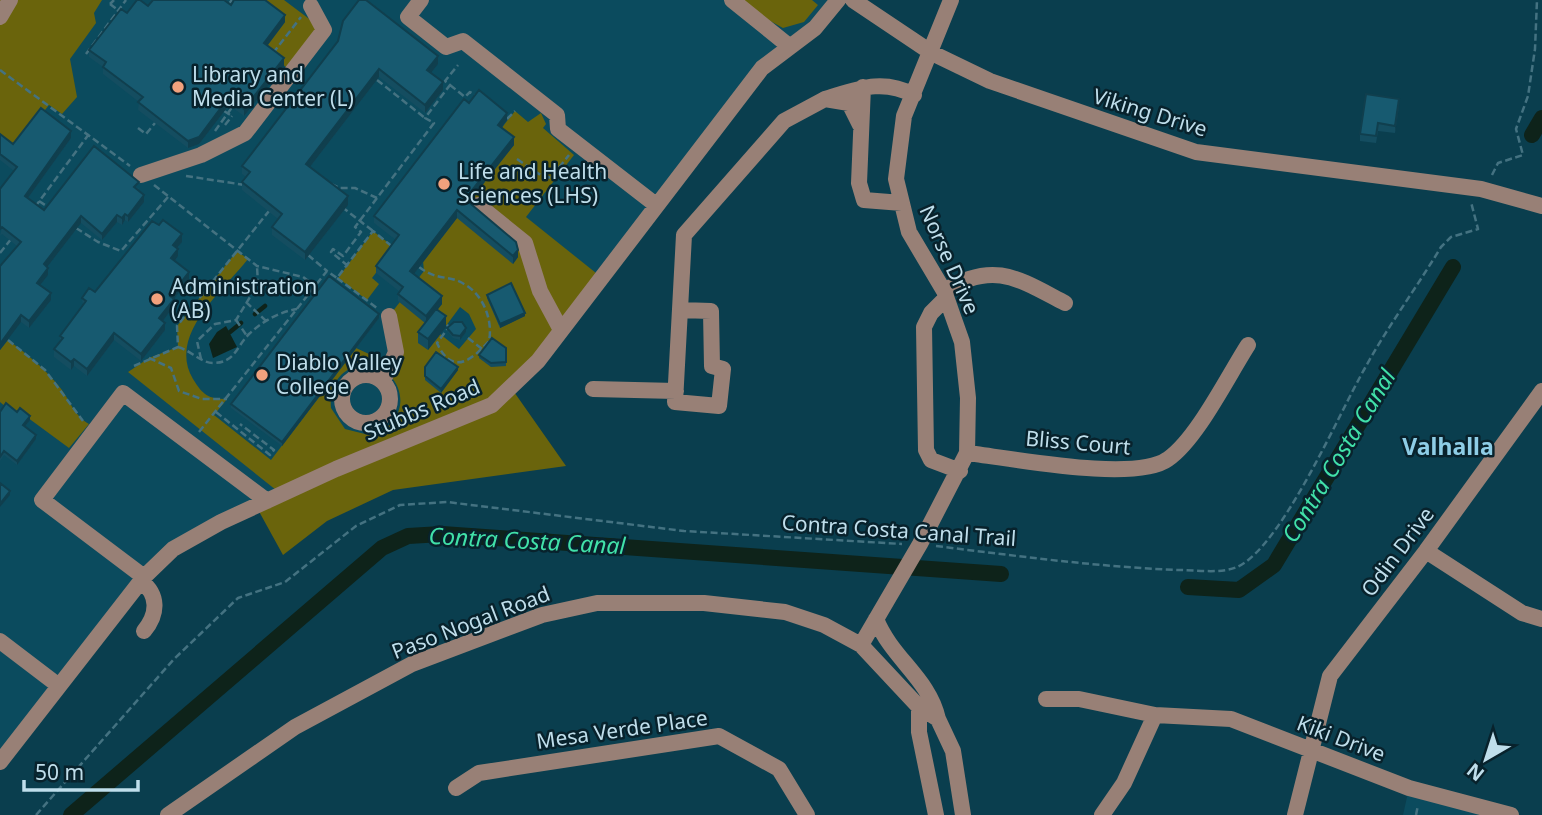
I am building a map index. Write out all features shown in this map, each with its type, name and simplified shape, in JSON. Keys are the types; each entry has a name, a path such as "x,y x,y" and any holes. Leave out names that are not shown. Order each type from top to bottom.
{"street":[{"path":"0,17 10,0"},
{"path":"421,0 408,17 446,47 463,41 491,62 557,115 558,129 656,205"},
{"path":"732,0 789,46"},
{"name":"Stubbs Road","path":"0,762 142,579 173,549 267,501 492,405 538,361 762,68 815,28 838,0"},
{"name":"Viking Drive","path":"853,0 932,53 990,81 1196,152 1481,189 1542,206"},
{"name":"Norse Drive","path":"861,645 918,549 967,453 968,398 962,342 945,295 909,233 896,179 904,116 932,53 951,0"},
{"path":"141,175 197,157 245,133 324,30 308,5"},
{"path":"680,310 711,311 712,366 723,369 719,406 676,402 676,391 680,310 684,235 784,121 825,99 863,87 881,84 897,86 914,95"},
{"path":"863,87 859,183 864,200 902,203"},
{"path":"825,99 849,103 860,126"},
{"path":"478,205 526,243 540,290 561,330"},
{"path":"960,471 931,460 926,450 924,327 931,313 945,295 963,279 986,273 1015,277 1065,303"},
{"path":"383,381 396,352 389,316"},
{"name":"Bliss Court","path":"967,453 1088,467 1144,470 1167,460 1185,444 1248,345"},
{"path":"361,374 373,375 383,381 391,395 391,403 386,413 376,421 363,423 352,419 344,408 343,392 350,380 361,374"},
{"path":"593,389 676,391"},
{"path":"144,631 151,623 155,601 153,593 142,579 42,500 123,393 267,501"},
{"name":"Odin Drive","path":"1295,815 1330,676 1539,400"},
{"path":"376,421 385,450"},
{"path":"1426,551 1522,613 1542,619"},
{"name":"Paso Nogal Road","path":"168,815 273,741 321,712 412,664 542,615 597,603 704,603 785,612 824,625 861,645 919,708 937,719"},
{"path":"876,619 886,642 923,683 953,751 963,815"},
{"path":"0,641 59,686"},
{"name":"Kiki Drive","path":"1046,699 1079,699 1155,715 1231,719 1409,788 1511,815"},
{"path":"919,708 919,732 936,815"},
{"path":"1102,815 1124,783 1155,715"},
{"name":"Mesa Verde Place","path":"456,788 479,773 719,736 779,769 807,815"}],"path":[{"path":"114,0 110,4 129,18"},
{"path":"86,54 126,0"},
{"path":"219,1 228,5 232,0"},
{"name":"Contra Costa Canal Trail","path":"36,815 174,659 238,598 285,582 356,526 400,505 447,502 684,531 1107,566 1219,571 1235,568 1251,559 1271,535 1307,477 1365,366 1441,247 1451,237 1478,229 1479,224 1470,206 1498,163 1523,155 1516,129 1528,96 1535,49 1537,0"},
{"path":"270,58 308,5"},
{"path":"458,65 445,81 465,97 470,92 480,99"},
{"path":"1,71 141,175"},
{"path":"348,266 331,252 333,249 343,256 361,232 355,227 434,123 377,80"},
{"path":"425,118 450,85"},
{"path":"197,157 236,101"},
{"path":"220,123 224,126 232,116 224,111"},
{"path":"498,113 508,119 515,111"},
{"path":"138,128 146,134 155,123"},
{"path":"33,210 89,134"},
{"path":"517,159 539,174 551,178 571,152"},
{"path":"182,176 246,185"},
{"path":"159,178 148,180 257,266 303,277 315,286"},
{"path":"328,182 377,198"},
{"path":"71,224 98,242 121,251 168,197"},
{"path":"39,201 50,209"},
{"path":"340,206 395,248"},
{"path":"178,347 177,326 269,211"},
{"path":"68,235 79,222"},
{"path":"338,278 373,231"},
{"path":"0,253 13,236"},
{"path":"304,252 389,316"},
{"path":"414,263 436,279 463,283 473,291 489,318 489,341 470,360 459,363 450,360 442,354 437,343 449,327 440,319"},
{"path":"236,320 258,284 257,266"},
{"path":"201,430 327,271"},
{"path":"246,302 266,321"},
{"path":"134,366 178,347 209,363 225,362 238,353 247,336 266,321 297,309"},
{"path":"201,359 197,341 215,324 236,320"},
{"path":"236,320 247,336"},
{"path":"468,338 482,349"},
{"path":"8,340 45,370 69,401 78,418 89,424"},
{"path":"149,358 171,368 179,391 202,400 227,399"},
{"path":"216,412 270,454 274,450 240,424"}],"shaded area":[{"name":"Diablo Valley College","path":"0,0 827,0 830,9 773,61 538,361 173,549 0,762"},
{"path":"0,0 102,0 94,13 96,23 70,59 77,97 62,114 49,105 13,150 0,140"},
{"path":"255,0 284,0 324,30 286,67 264,50"},
{"path":"732,0 812,0 818,5 804,22 783,28"},
{"path":"515,111 528,122 541,113 546,124 543,128 574,155 526,217 601,277 512,389 566,466 393,490 327,521 283,555 256,506 281,494 128,372 149,358 178,347 177,326 237,251 248,259 201,314 187,346 187,363 193,379 203,392 211,397 227,399 214,415 271,460 356,348 393,365 389,316 424,271 423,261 513,145 498,132","holes":["460,307 469,314 476,329 459,349 440,334","358,365 374,367 387,373 400,394 400,407 395,419 385,428 369,435 345,429 331,408 336,381"]},
{"path":"373,231 395,248 372,278 379,284 367,300 338,278"},
{"path":"226,326 237,347 213,358 209,344 217,332"},
{"path":"8,340 46,372 79,416 89,424 69,448 20,412 0,420 0,411 3,413 7,408 0,402 0,350"},
{"path":"1409,788 1511,815 1403,815"}],"building":[{"name":"Library and Media Center (L)","path":"137,0 148,6 153,0 224,0 231,5 234,0 265,0 285,15 264,43 284,58 244,109 229,97 199,137 188,141 138,102 143,97 103,67 106,62 89,50 121,9 127,13"},
{"path":"359,0 366,0 438,56 427,70 443,82 425,105 379,69 306,164 348,196 305,252 272,227 282,214 242,182 250,172 242,166 338,41 343,21"},
{"name":"Life and Health Sciences (LHS)","path":"479,90 507,113 498,125 514,137 465,199 516,242 518,250 513,256 457,210 410,271 442,296 426,316 398,294 403,287 376,266 399,235 374,216 464,99 469,103"},
{"path":"1366,94 1399,99 1395,126 1378,123 1376,136 1360,134"},
{"path":"41,108 71,131 25,196 44,210 94,146 139,182 134,187 144,195 128,216 125,214 122,218 117,215 102,234 81,216 44,264 48,268 37,283 51,293 29,321 21,315 0,344 0,266 21,242 2,227 0,229 0,189 17,167 0,154 0,134 13,144"},
{"name":"Administration (AB)","path":"163,220 182,234 173,245 178,249 171,258 189,272 170,296 174,299 159,318 165,323 141,354 114,333 87,369 74,359 71,362 54,349 63,338 60,336 86,301 82,298 89,288 95,292 152,221 159,225"},
{"path":"329,276 379,314 282,442 231,404"},
{"path":"511,283 525,313 500,324 487,295"},
{"path":"436,309 446,316 428,339 418,332"},
{"path":"454,322 462,322 466,328 460,336 453,335 447,328"},
{"path":"492,338 506,348 506,362 491,363 479,355"},
{"path":"436,352 458,367 441,389 425,376 425,367"},
{"path":"6,403 17,412 20,408 30,416 23,425 36,435 17,461 4,451 0,457 0,412"},
{"path":"0,483 10,491 0,504"}],"waterway":[{"name":"Contra Costa Canal","path":"1532,135 1542,118"},
{"name":"Contra Costa Canal","path":"1188,587 1239,590 1274,565 1453,267"},
{"path":"255,314 265,306"},
{"path":"230,332 241,323"},
{"name":"Contra Costa Canal","path":"71,815 382,548 408,536 442,534 1001,574"}],"place":[{"name":"Library and Media Center (L)","path":"178,87"},
{"name":"Life and Health Sciences (LHS)","path":"444,184"},
{"name":"Administration (AB)","path":"157,299"},
{"name":"Diablo Valley College","path":"262,375"}],"district":[{"name":"Valhalla","path":"1448,447"}]}
